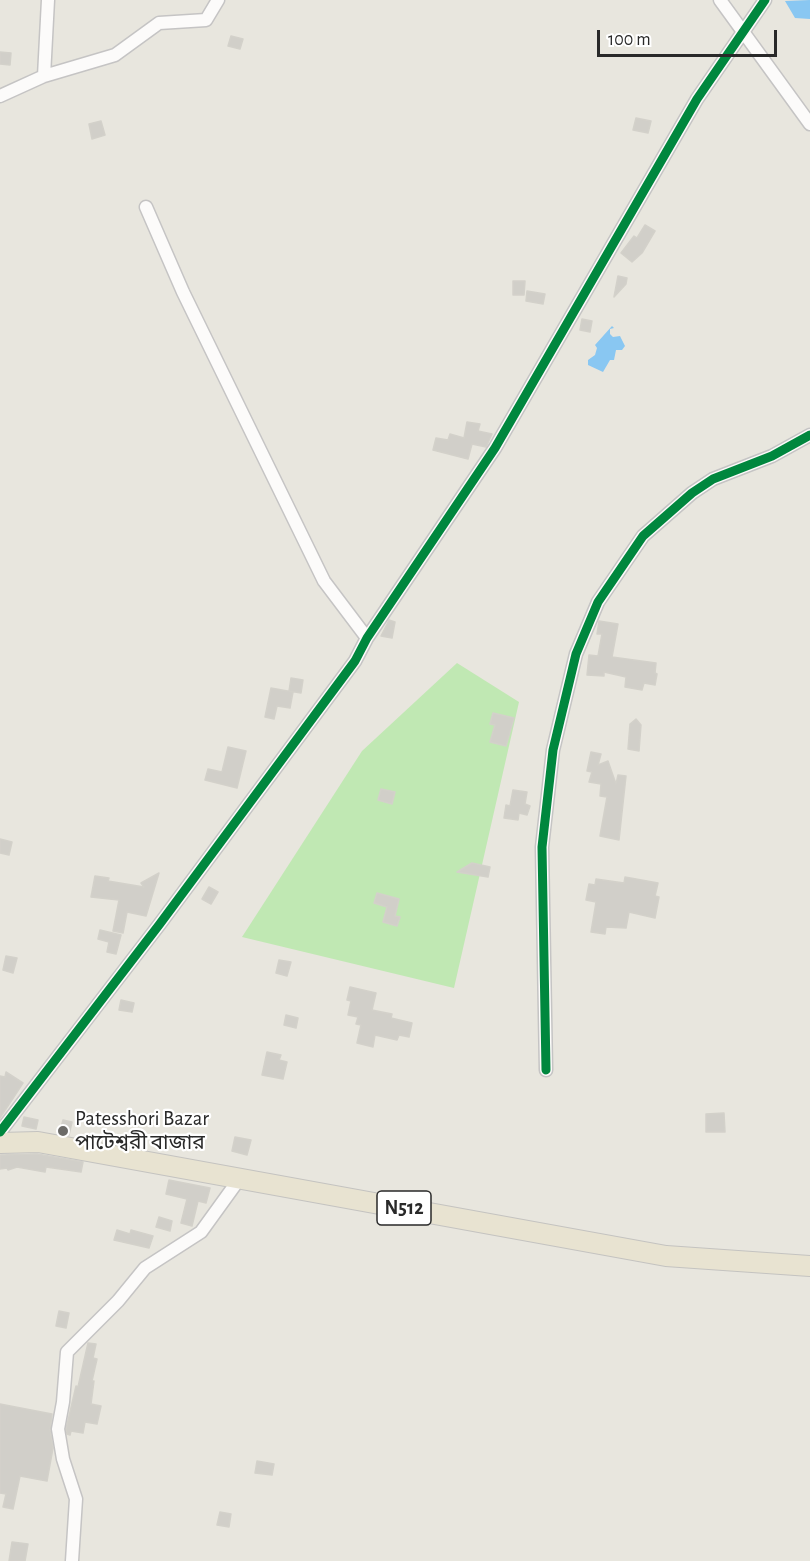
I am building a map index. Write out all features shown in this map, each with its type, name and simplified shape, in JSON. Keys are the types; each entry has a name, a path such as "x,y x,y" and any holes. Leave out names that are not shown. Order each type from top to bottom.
{"highway":[{"name":"N512","path":"0,1143 38,1142 666,1256 810,1266"}],"street":[{"path":"44,76 48,0"},
{"path":"0,96 44,76 115,55 159,23 206,20 218,0"},
{"path":"720,0 810,124"},
{"path":"0,1132 159,925 356,661 367,638 495,448 697,99 765,0"},
{"path":"146,207 183,292 324,581 367,638"},
{"path":"546,1071 542,847 553,750 576,654 598,602 643,536 713,479 772,456 810,435"},
{"path":"72,1561 76,1499 63,1459 58,1429 63,1402 67,1352 118,1302 145,1268 201,1232 240,1178"}],"green space":[{"path":"457,663 519,702 454,988 242,937 362,751"}],"water":[{"path":"810,0 810,19 795,18 785,1"},
{"path":"612,326 614,328 610,329 610,334 613,337 620,336 625,346 622,350 616,350 614,360 610,360 603,372 588,365 588,360 595,355 597,348 595,345"}],"building":[{"path":"231,36 243,39 240,49 228,46"},
{"path":"0,52 11,53 10,65 0,64"},
{"path":"636,118 651,121 648,133 633,130"},
{"path":"101,121 105,135 92,139 89,124"},
{"path":"645,225 655,231 642,253 632,262 621,253 634,236 637,238"},
{"path":"618,276 627,278 626,284 614,297"},
{"path":"513,281 525,281 524,295 513,295"},
{"path":"527,291 545,294 543,304 526,301"},
{"path":"582,319 592,321 590,332 580,330"},
{"path":"467,422 480,424 478,431 492,434 486,447 472,444 468,459 433,450 436,438 448,440 450,434 464,438"},
{"path":"389,620 395,622 392,638 381,636"},
{"path":"599,621 618,624 612,657 656,663 655,685 644,683 642,690 625,687 626,677 604,672 604,676 587,675 589,655 598,656 602,634 597,634"},
{"path":"291,678 303,680 301,693 289,691"},
{"path":"271,688 293,692 290,708 277,706 274,719 265,717"},
{"path":"493,713 514,718 506,746 490,742 495,725 490,724"},
{"path":"636,719 641,725 639,751 628,749 630,724"},
{"path":"228,747 246,751 237,788 205,780 208,769 222,772"},
{"path":"591,752 601,754 598,765 608,761 616,784 618,775 626,776 619,840 600,836 607,797 600,796 601,784 589,782 592,772 587,771"},
{"path":"381,789 395,792 392,804 378,800"},
{"path":"513,790 527,792 525,804 530,806 527,815 519,813 518,820 504,818 506,805 510,806"},
{"path":"0,839 12,842 9,855 0,853"},
{"path":"472,863 490,867 488,877 457,872"},
{"path":"159,873 146,916 127,912 123,933 113,931 119,900 91,897 95,876 109,878 108,881 144,887 141,883"},
{"path":"625,877 658,883 655,896 659,897 655,918 629,912 626,928 606,927 605,934 591,932 596,902 586,900 589,884 595,885 596,879 624,883"},
{"path":"209,887 218,892 211,904 202,899"},
{"path":"377,893 399,899 395,916 400,917 397,926 383,922 387,907 374,903"},
{"path":"100,930 121,935 116,954 107,952 109,942 98,939"},
{"path":"6,956 17,958 13,973 3,970"},
{"path":"279,960 291,962 287,976 276,973"},
{"path":"350,987 376,993 372,1010 392,1014 391,1018 412,1023 409,1037 399,1035 397,1040 375,1035 373,1047 357,1043 361,1025 356,1024 358,1017 348,1015 351,1001 347,1000"},
{"path":"121,1000 134,1003 132,1012 119,1010"},
{"path":"286,1015 298,1018 296,1028 284,1025"},
{"path":"267,1052 281,1055 279,1060 287,1062 283,1079 262,1075"},
{"path":"6,1072 23,1083 0,1118 0,1076 5,1077"},
{"path":"724,1113 725,1132 706,1132 706,1114"},
{"path":"24,1117 38,1120 36,1129 22,1126"},
{"path":"63,1120 72,1122 69,1135 59,1134"},
{"path":"235,1137 251,1140 247,1155 232,1151"},
{"path":"37,1154 83,1162 81,1172 46,1167 45,1172 17,1167 8,1170 7,1168 0,1169 0,1155"},
{"path":"169,1180 210,1188 206,1203 198,1201 192,1226 181,1223 187,1199 166,1194"},
{"path":"159,1217 172,1221 170,1231 156,1227"},
{"path":"117,1230 130,1234 131,1230 153,1236 149,1248 114,1240"},
{"path":"59,1311 69,1313 66,1328 56,1326"},
{"path":"88,1343 96,1344 93,1358 97,1359 92,1381 94,1381 91,1404 101,1406 97,1424 85,1422 83,1433 71,1431 70,1435 67,1434 66,1429"},
{"path":"0,1404 52,1414 50,1430 53,1448 47,1481 20,1476 13,1509 3,1507 6,1494 0,1493"},
{"path":"257,1461 274,1464 272,1475 255,1473"},
{"path":"220,1512 231,1514 229,1527 217,1525"},
{"path":"12,1542 28,1544 25,1561 9,1561"}],"cycle path":[{"path":"0,1132 159,925 355,661 367,638 495,448 697,99 765,0"},
{"path":"546,1070 542,847 553,750 576,654 598,602 643,536 692,493 713,479 772,456 810,435"}],"place":[{"name":"Patesshori Bazar পাটেশ্বরী বাজার","path":"63,1131"}]}
